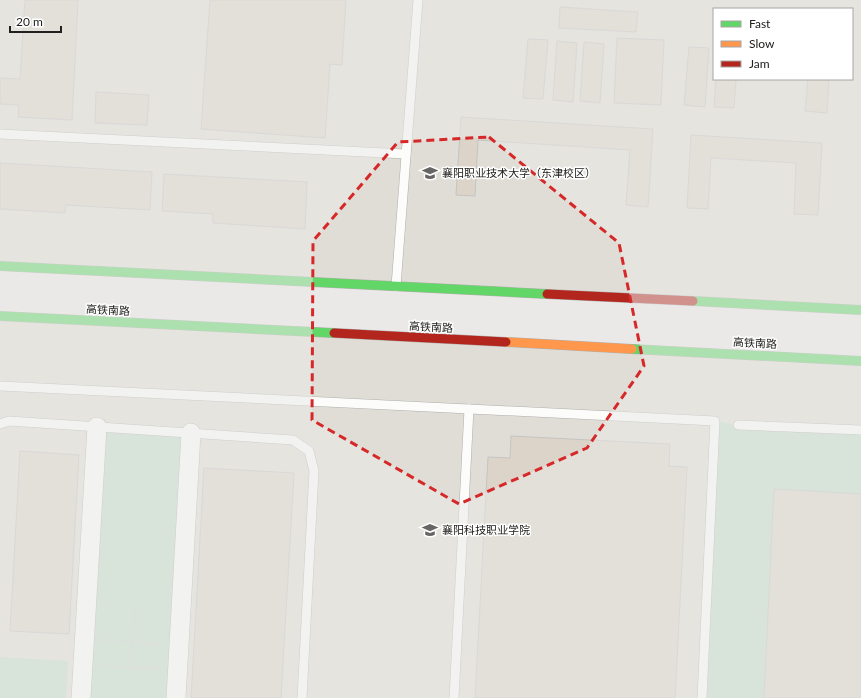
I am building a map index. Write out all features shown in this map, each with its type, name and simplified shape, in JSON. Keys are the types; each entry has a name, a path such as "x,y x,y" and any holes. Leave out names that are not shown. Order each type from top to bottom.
{"main road":[{"path":"0,266 861,310"},
{"name":"高铁南路","path":"0,316 861,361"}],"street":[{"path":"81,698 98,427"},
{"path":"176,698 192,433"}],"lane":[{"path":"396,286 418,0"},
{"path":"0,134 406,154"},
{"path":"0,386 715,421 702,698"},
{"path":"454,698 469,409"},
{"path":"0,424 9,421 293,440 309,451 314,471 302,698"},
{"path":"738,425 861,430"}],"path":[{"path":"131,668 135,607"},
{"path":"85,640 179,645"},
{"path":"83,665 178,670"}],"highlighted area":[{"path":"489,137 619,243 644,366 587,448 459,504 312,420 313,241 398,142"}],"shaded area":[{"name":"襄阳职业技术大学（东津校区）","path":"0,0 861,0 861,310 0,266"},
{"name":"襄阳科技职业学院","path":"0,316 861,361 861,698 0,698"}],"green space":[{"path":"715,421 738,425 861,430 861,698 702,698"},
{"path":"97,427 191,433 176,698 81,698"},
{"path":"0,657 68,661 66,698 0,698"}],"building":[{"path":"25,0 78,0 72,120 18,117 19,105 0,104 0,78 20,79"},
{"path":"210,0 346,0 342,65 330,64 325,138 201,129"},
{"path":"560,7 638,12 636,32 559,28"},
{"path":"617,38 664,40 661,105 614,103"},
{"path":"528,39 548,40 543,99 523,98"},
{"path":"557,41 577,43 573,102 553,100"},
{"path":"584,42 604,44 600,103 580,101"},
{"path":"689,47 709,48 705,107 684,105"},
{"path":"716,80 736,80 734,108 714,107"},
{"path":"808,80 829,80 827,113 805,111"},
{"path":"96,92 149,95 147,125 95,123"},
{"path":"461,117 653,129 648,207 626,205 630,150 478,140 475,196 456,195"},
{"path":"691,135 822,143 818,215 794,214 796,163 711,158 708,209 687,208"},
{"path":"0,163 152,172 150,210 66,205 65,213 0,209"},
{"path":"164,174 307,182 305,229 213,223 213,214 162,211"},
{"path":"511,436 670,444 669,466 687,467 675,698 475,698 488,457 510,458"},
{"path":"20,451 79,455 69,634 10,631"},
{"path":"204,468 294,473 281,698 191,698"},
{"path":"774,489 861,494 861,698 764,698"}],"traffic: fast":[{"path":"0,266 547,294"},
{"path":"693,301 861,310"},
{"path":"0,316 334,333"},
{"path":"632,349 861,361"}],"traffic: slow":[{"path":"506,342 632,349"}],"traffic: jam":[{"path":"547,294 693,301"},
{"path":"334,333 506,342"}],"place":[{"name":"襄阳职业技术大学（东津校区）","path":"430,173"},
{"name":"襄阳科技职业学院","path":"430,530"}]}
